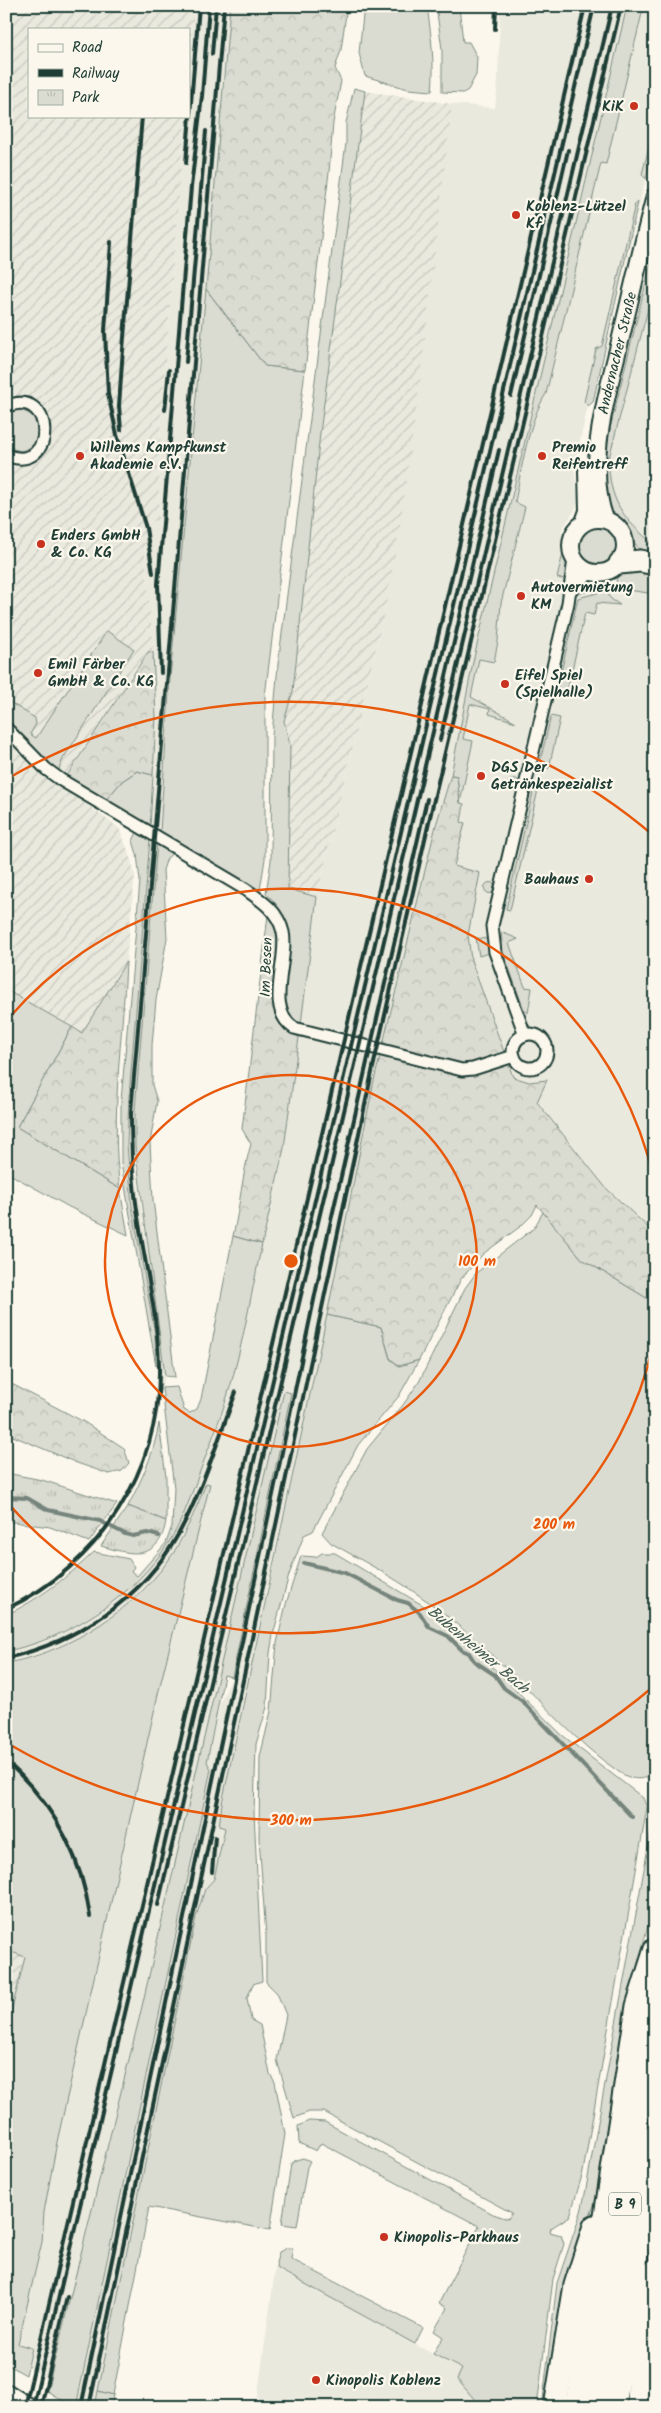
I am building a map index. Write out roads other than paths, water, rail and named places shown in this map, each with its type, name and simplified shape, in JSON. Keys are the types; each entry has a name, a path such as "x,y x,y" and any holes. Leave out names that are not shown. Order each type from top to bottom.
{"highway":[{"path":"623,554 654,563"},
{"path":"576,2407 637,2006 655,1949"},
{"name":"B 9","path":"595,2407 655,2000"},
{"name":"B 9","path":"615,2407 655,2134"},
{"path":"555,2407 575,2285 592,2230 607,2199"},
{"path":"638,2407 639,2385 655,2270"}],"street":[{"name":"Andernacher Straße","path":"605,519 601,506 598,472 601,422 655,196"},
{"path":"6,407 12,404 25,404 34,408 44,421 45,435 42,444 34,453 26,457 7,456"},
{"name":"Andernacher Straße","path":"574,559 571,549 572,539 576,529 584,522 588,511 588,461 594,435 601,422"},
{"path":"571,590 579,580 592,573 606,572 623,554 620,528 605,519 594,518 584,522"},
{"path":"574,559 580,566 592,573"},
{"path":"525,1035 498,961 493,943 492,926 571,590 574,559"},
{"name":"Im Besen","path":"6,728 46,769 61,780 245,889 268,906 283,932 280,1006 285,1021 294,1028 458,1070 473,1069 514,1056"},
{"path":"534,1034 542,1038 546,1046 545,1058 540,1065 531,1068 523,1066 514,1056 515,1043 525,1035 534,1034"},
{"path":"6,2392 30,2407"}],"waterway":[{"name":"Bubenheimer Bach","path":"6,1497 27,1498 48,1510 100,1521 125,1534 133,1536 147,1533 159,1536"},
{"name":"Bubenheimer Bach","path":"304,1563 345,1573 397,1600 408,1603 420,1613 429,1627 448,1636 462,1650 469,1653 474,1661 495,1675 504,1688 522,1701 632,1817"}],"railway":[{"path":"190,115 199,6"},
{"path":"161,673 158,584 191,187 202,96 209,6"},
{"path":"212,54 216,6"},
{"path":"6,1609 39,1590 69,1568 96,1541 118,1510 136,1477 149,1442 157,1405 158,1347 135,1198 131,1112 224,6"},
{"path":"495,29 496,6"},
{"path":"25,2407 585,6"},
{"path":"33,2407 594,6"},
{"path":"440,740 612,6"},
{"path":"89,2407 372,1072 438,782 621,6"},
{"path":"121,430 119,406 142,118"},
{"path":"186,163 190,118"},
{"path":"186,362 206,131"},
{"path":"511,396 568,150"},
{"path":"111,242 105,331 108,394 117,435 146,528 153,573"},
{"path":"165,410 169,370"},
{"path":"158,1905 499,450"},
{"path":"81,2407 327,1238 427,799"},
{"path":"6,1658 33,1651 83,1629 106,1614 147,1578 164,1556 188,1516 236,1392"},
{"path":"6,1761 38,1794 62,1831 80,1872 90,1916"},
{"path":"212,1872 215,1837"},
{"path":"41,2407 67,2297"}],"place":[{"name":"KiK","path":"634,106"},
{"name":"Koblenz-Lützel Kf","path":"516,215"},
{"name":"Willems Kampfkunst Akademie e.V.","path":"80,456"},
{"name":"Premio Reifentreff","path":"542,456"},
{"name":"Enders GmbH & Co. KG","path":"41,544"},
{"name":"Autovermietung KM","path":"521,596"},
{"name":"Emil Färber GmbH & Co. KG","path":"38,673"},
{"name":"Eifel Spiel (Spielhalle)","path":"505,684"},
{"name":"DGS Der Getränkespezialist","path":"481,776"},
{"name":"Bauhaus","path":"589,879"},
{"name":"Kinopolis-Parkhaus","path":"384,2237"},
{"name":"Kinopolis Koblenz","path":"316,2380"}]}
